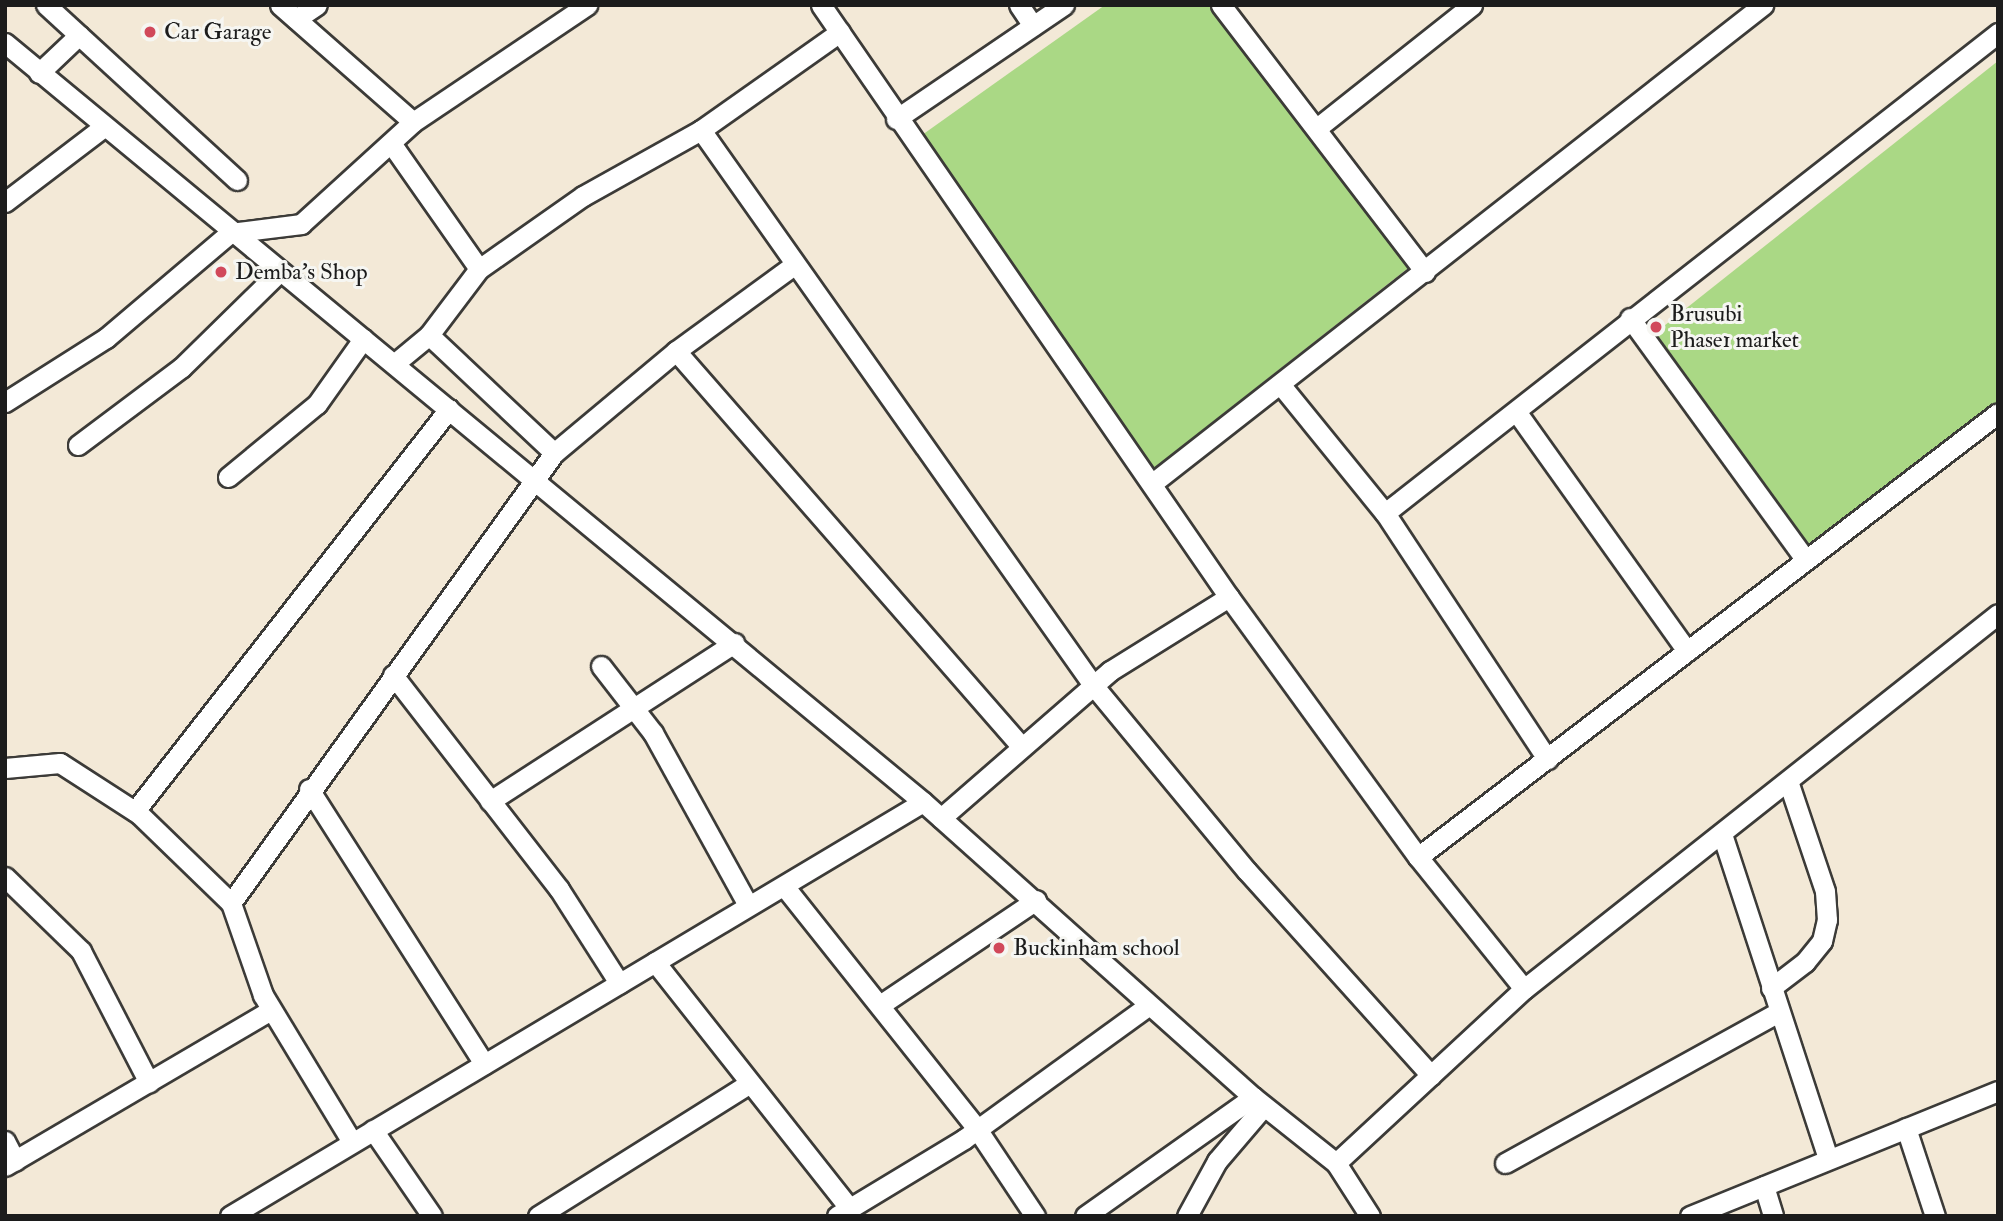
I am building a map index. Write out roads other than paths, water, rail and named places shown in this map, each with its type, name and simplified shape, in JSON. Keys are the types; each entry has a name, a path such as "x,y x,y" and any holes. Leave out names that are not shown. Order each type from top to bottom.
{"street":[{"path":"46,5 237,180"},
{"path":"280,5 414,122"},
{"path":"296,19 317,5"},
{"path":"5,402 106,338 230,233 301,224 393,146 414,122 587,5"},
{"path":"821,5 897,119 1154,482 1229,597 1418,857 1524,989"},
{"path":"1019,5 1033,26"},
{"path":"897,119 1064,5"},
{"path":"1221,5 1425,272"},
{"path":"1317,128 1472,5"},
{"path":"1154,482 1763,5"},
{"path":"394,364 429,335 479,269 583,196 701,130 841,32"},
{"path":"1385,513 1518,414 1630,318 1998,33"},
{"path":"39,73 79,35"},
{"path":"5,43 102,128 230,233 536,476 923,802 1036,900 1259,1102 1336,1163 1370,1216"},
{"path":"5,202 102,128"},
{"path":"701,130 1093,685 1247,871 1431,1074"},
{"path":"393,146 479,269"},
{"path":"231,903 309,789 554,453 676,351 794,265"},
{"path":"78,446 181,368 279,272"},
{"path":"1630,318 1806,560"},
{"path":"429,335 554,453"},
{"path":"229,478 317,404 363,339"},
{"path":"676,351 1022,747"},
{"path":"1280,384 1385,513 1547,759"},
{"path":"135,811 449,409"},
{"path":"1518,414 1687,651"},
{"path":"1418,857 1998,414"},
{"path":"941,818 1093,685 1229,597"},
{"path":"1336,1163 1524,989 1998,614"},
{"path":"490,801 635,710 734,643"},
{"path":"601,666 635,710 748,905"},
{"path":"393,676 559,890 619,983"},
{"path":"5,768 60,763 135,811 231,903 271,1010 352,1143"},
{"path":"1770,988 1805,962 1822,942 1827,920 1825,891 1788,781"},
{"path":"309,789 484,1064"},
{"path":"236,1214 923,802"},
{"path":"1722,834 1770,988 1827,1156"},
{"path":"5,877 81,951 149,1083"},
{"path":"784,886 977,1129 1035,1216"},
{"path":"880,1005 1036,900"},
{"path":"655,962 750,1083 843,1212 977,1129 1149,1004"},
{"path":"5,1140 10,1164 271,1010"},
{"path":"1505,1163 1778,1012"},
{"path":"538,1216 750,1083"},
{"path":"1690,1216 1764,1186 1827,1156 1998,1091"},
{"path":"1085,1216 1259,1102"},
{"path":"1187,1216 1217,1161 1259,1102"},
{"path":"1906,1128 1935,1216"},
{"path":"373,1130 432,1216"},
{"path":"1764,1186 1773,1216"}],"place":[{"name":"Car Garage","path":"150,32"},
{"name":"Demba's Shop","path":"221,272"},
{"name":"Brusubi Phase1 market","path":"1656,327"},
{"name":"Buckinham school","path":"999,948"}]}
